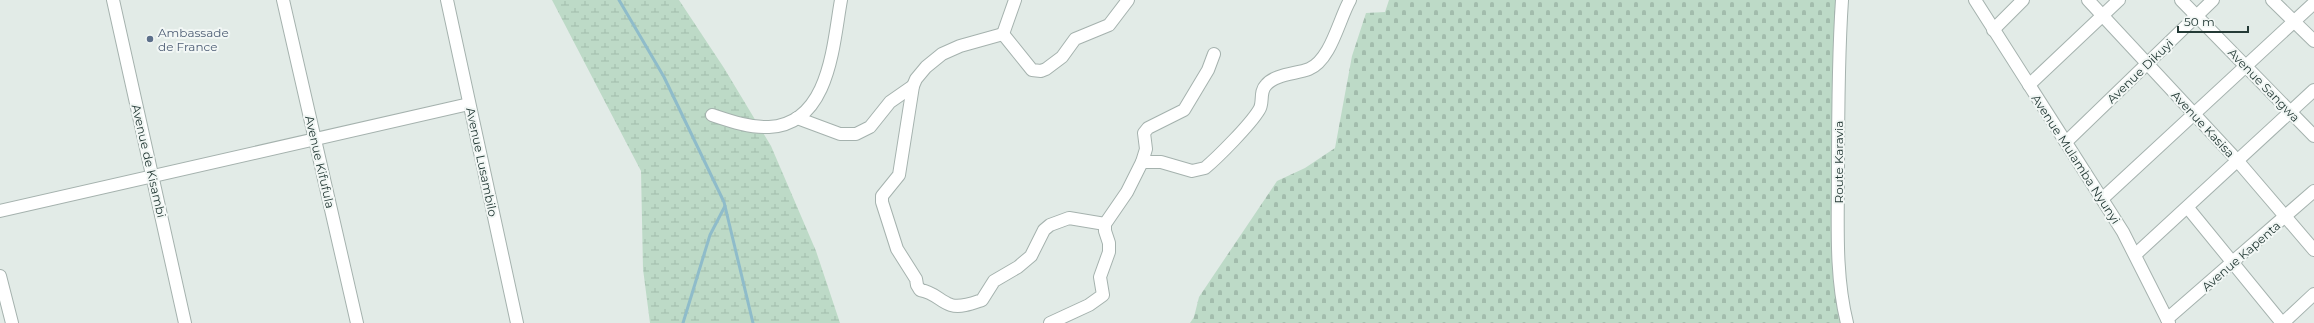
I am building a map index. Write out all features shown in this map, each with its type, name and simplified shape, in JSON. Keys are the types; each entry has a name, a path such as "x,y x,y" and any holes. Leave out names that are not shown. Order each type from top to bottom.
{"street":[{"name":"Avenue de Kisambi","path":"113,0 185,323"},
{"name":"Avenue Kifufula","path":"283,0 357,323"},
{"name":"Avenue Lusambilo","path":"447,0 517,323"},
{"path":"712,115 734,122 768,127 798,118 820,92 829,72 841,0"},
{"path":"1002,34 1015,0"},
{"path":"1002,34 1032,70 1041,71 1062,57 1075,39 1109,25 1128,0"},
{"path":"1142,162 1161,162 1192,171 1205,168 1260,109 1262,90 1269,82 1309,69 1321,59 1332,43 1350,0"},
{"name":"Route Karavia","path":"1842,0 1839,68 1838,218 1840,287 1846,323"},
{"name":"Avenue Mulamba Nyunyi","path":"1975,0 2136,254 2168,321"},
{"path":"1993,30 2023,0"},
{"name":"Avenue Kasisa","path":"2088,0 2236,159 2314,250"},
{"path":"2029,85 2119,0"},
{"name":"Avenue Sangwa","path":"2180,0 2248,66 2314,136"},
{"name":"Avenue Dikuyi","path":"2066,142 2213,0"},
{"path":"2272,0 2314,41"},
{"path":"2102,199 2193,113 2248,66 2314,3"},
{"path":"798,118 840,134 856,134 870,127 890,102 913,86 926,67 942,54 960,46 1002,34"},
{"path":"1050,323 1098,300 1103,295 1100,277 1109,252 1109,243 1104,231 1105,224 1127,192 1142,162 1146,149 1144,136 1146,130 1184,110 1208,70 1214,54"},
{"path":"913,86 899,175 882,196 882,202 897,250 916,279 916,285 920,290 932,292 952,305 968,305 982,300 994,281 1018,267 1031,256 1044,230 1050,225 1069,218 1105,224"},
{"path":"2136,254 2188,208 2236,159 2314,90"},
{"path":"0,210 469,104"},
{"name":"Avenue Kapenta","path":"2168,321 2314,191"},
{"path":"2188,208 2282,323 2314,294"},
{"path":"0,276 12,323"}],"green space":[{"path":"552,0 679,0 724,68 771,146 816,251 840,323 650,323 643,269 641,171"},
{"path":"1389,0 1838,0 1843,323 1190,323 1194,317 1199,297 1277,181 1305,168 1335,148 1352,56 1366,13 1385,12"}],"waterway":[{"path":"619,0 664,77 724,202 753,323"},
{"path":"683,323 710,235 725,206"}],"place":[{"name":"Ambassade de France","path":"150,39"}]}
